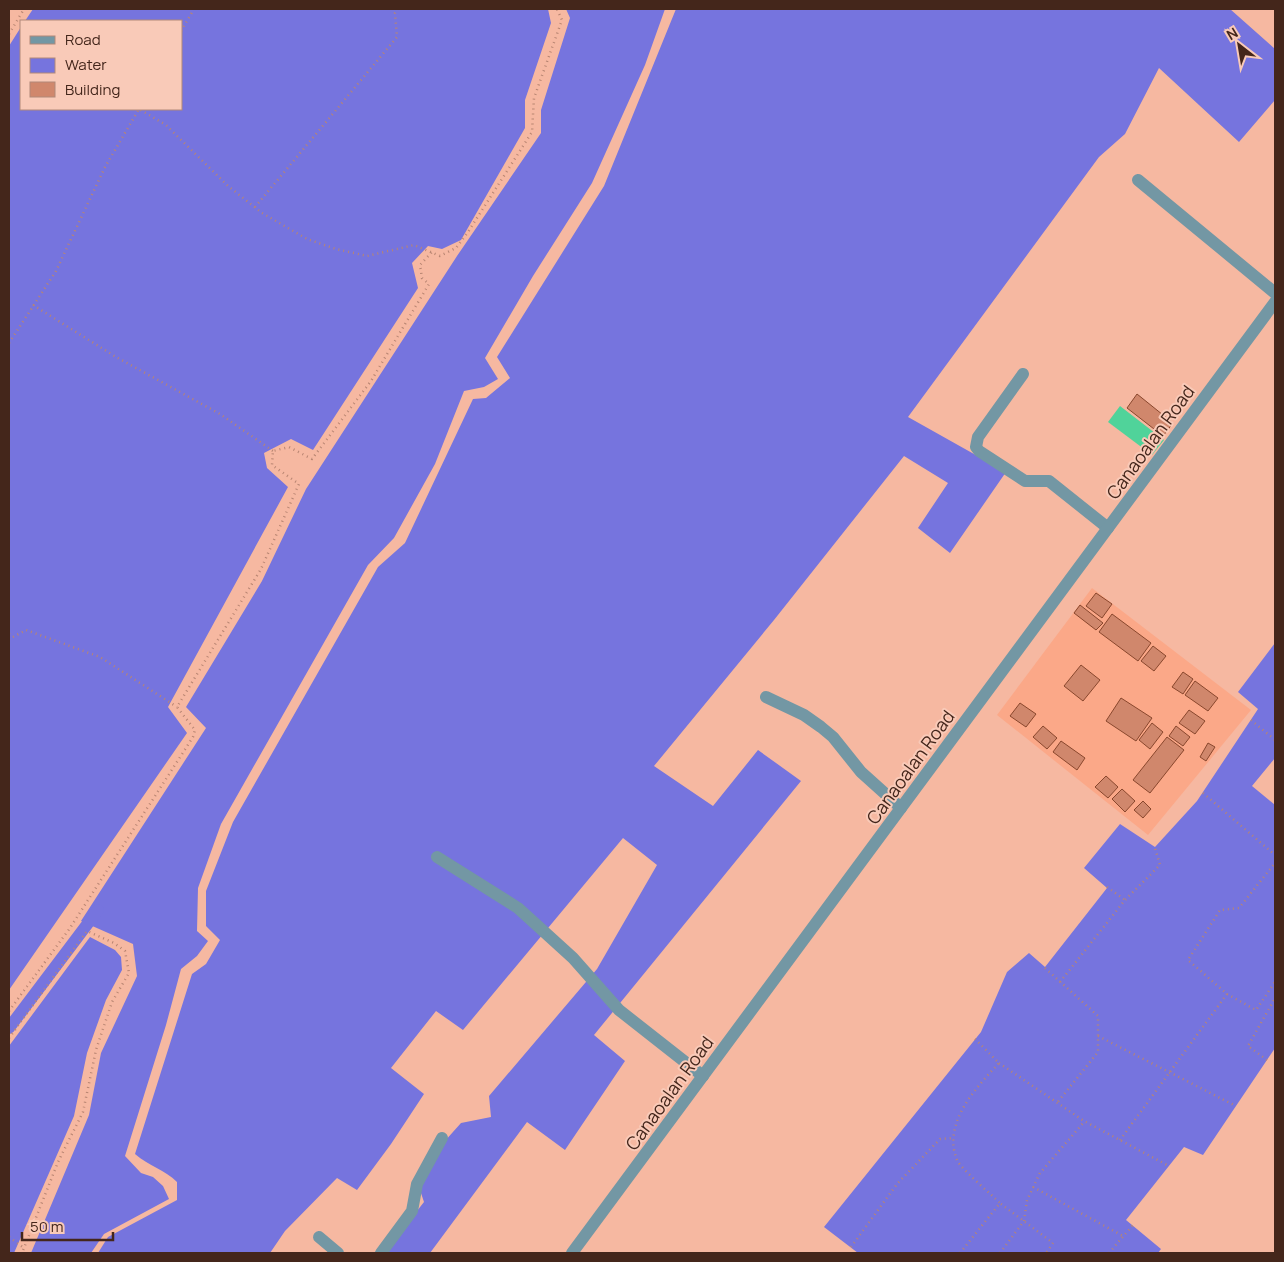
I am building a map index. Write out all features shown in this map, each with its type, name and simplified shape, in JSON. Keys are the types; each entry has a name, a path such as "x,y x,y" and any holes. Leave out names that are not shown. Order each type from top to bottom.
{"street":[{"path":"1138,180 1275,293"},
{"name":"Canaoalan Road","path":"572,1253 1275,302"},
{"path":"1023,374 978,437 976,447 979,451 1025,481 1049,481 1108,528"},
{"path":"766,697 804,715 821,727 832,737 861,772 901,808"},
{"path":"437,857 518,908 573,958 619,1010 703,1076"},
{"path":"381,1253 412,1211 417,1184 442,1138"},
{"path":"319,1237 338,1253"}],"path":[{"path":"9,34 24,9"},
{"path":"182,29 194,9"},
{"path":"255,207 397,37 395,13 398,9"},
{"path":"141,110 166,125 228,186 255,207 307,239 336,249 367,256 414,245 440,256 456,248 468,232 532,132 534,98 562,20 557,9"},
{"path":"9,343 56,271 105,167 138,110"},
{"path":"33,305 116,357 220,414 273,451 289,447 312,459 371,381 429,284 422,278 420,265 432,252"},
{"path":"177,707 261,569 299,484 272,465 273,451"},
{"path":"9,634 13,637 26,630 100,657 177,707 195,730 193,737 70,928 9,1012"},
{"path":"1251,720 1275,740"},
{"path":"1203,793 1275,855"},
{"path":"1060,982 1125,900 1160,865 1155,848"},
{"path":"1275,862 1239,908 1220,910 1188,960 1227,994 1256,1010 1275,982"},
{"path":"1107,887 1125,900"},
{"path":"9,1038 88,931 114,942 125,951 129,973 112,1002 96,1050 83,1112 58,1162 22,1253"},
{"path":"1045,968 1098,1016 1098,1052 1057,1102"},
{"path":"1120,1140 1227,994"},
{"path":"1267,1060 1248,1046 1275,998"},
{"path":"1098,1036 1236,1106"},
{"path":"975,1039 999,1063 1084,1121 1169,1166"},
{"path":"999,1063 976,1088 953,1128 957,1160 1000,1203 1053,1243 1046,1253"},
{"path":"1000,1253 1024,1221 1027,1200 1040,1173 1084,1121"},
{"path":"851,1246 897,1184 940,1139 954,1138"},
{"path":"1033,1186 1123,1236"},
{"path":"960,1253 1000,1203"},
{"path":"1109,1253 1133,1225"},
{"path":"9,1237 24,1248"}],"shaded area":[{"path":"1092,588 1251,710 1148,835 997,715"}],"green space":[{"path":"1120,406 1164,440 1152,455 1108,422"}],"water":[{"path":"33,9 548,9 551,23 525,100 525,128 461,240 442,249 428,246 412,263 418,288 313,450 291,439 264,453 267,468 288,487 168,707 187,733 9,990 9,46 20,29 20,110 182,110 182,20 26,20"},
{"path":"566,9 665,9 645,65 592,183 533,276 485,358 498,379 484,387 464,391 435,464 394,538 368,565 221,824 198,888 197,931 208,941 197,956 181,969 166,1025 125,1156 141,1173 153,1177 163,1186 169,1199 104,1234 91,1253 31,1253 89,1115 101,1053 137,976 133,944 81,921 206,728 186,707 262,581 306,489 457,256 541,133 541,110 570,18"},
{"path":"676,9 1230,9 1275,49 1275,100 1239,142 1159,68 1125,134 1099,157 908,417 1006,472 950,553 918,528 948,483 904,456 774,620 654,766 713,806 758,750 801,781 594,1035 625,1061 565,1150 527,1122 430,1253 384,1253 424,1202 419,1187 444,1142 461,1123 491,1117 489,1096 597,969 657,865 623,838 463,1030 436,1011 391,1068 424,1094 391,1144 357,1190 337,1178 285,1231 270,1253 98,1253 108,1237 177,1200 177,1182 135,1154 192,974 206,964 220,940 206,926 206,891 233,822 378,567 405,543 473,399 486,398 510,378 497,357 604,186"},
{"path":"1275,643 1275,758 1252,786 1275,805 1275,1048 1203,1155 1184,1147 1126,1220 1161,1249 1158,1253 858,1253 824,1227 981,1032 1007,972 1029,953 1045,967 1107,888 1084,868 1120,824 1155,847 1197,801 1258,709 1238,692"},
{"path":"90,937 115,950 121,957 122,970 106,1000 87,1053 74,1116 14,1253 9,1253 9,1046"}],"building":[{"path":"1137,394 1173,423 1163,436 1127,408"},
{"path":"1096,593 1112,604 1102,618 1086,606"},
{"path":"1080,605 1103,623 1096,630 1074,613"},
{"path":"1112,614 1151,643 1138,661 1099,632"},
{"path":"1153,646 1166,656 1154,671 1141,661"},
{"path":"1081,665 1100,680 1083,701 1064,686"},
{"path":"1183,672 1193,679 1183,694 1172,687"},
{"path":"1195,681 1218,698 1208,711 1185,695"},
{"path":"1121,698 1152,718 1136,741 1106,721"},
{"path":"1020,703 1036,714 1026,727 1010,716"},
{"path":"1189,710 1205,721 1195,734 1179,723"},
{"path":"1152,723 1163,732 1150,749 1139,740"},
{"path":"1043,726 1057,738 1047,749 1033,737"},
{"path":"1176,726 1190,737 1183,746 1169,736"},
{"path":"1167,737 1184,750 1150,793 1133,780"},
{"path":"1061,741 1085,758 1077,770 1053,752"},
{"path":"1208,743 1215,747 1206,761 1200,757"},
{"path":"1106,776 1118,787 1108,798 1095,787"},
{"path":"1122,789 1135,801 1125,812 1112,799"},
{"path":"1143,801 1151,809 1143,818 1134,810"}],"waterway":[{"path":"9,1028 98,910"}]}
